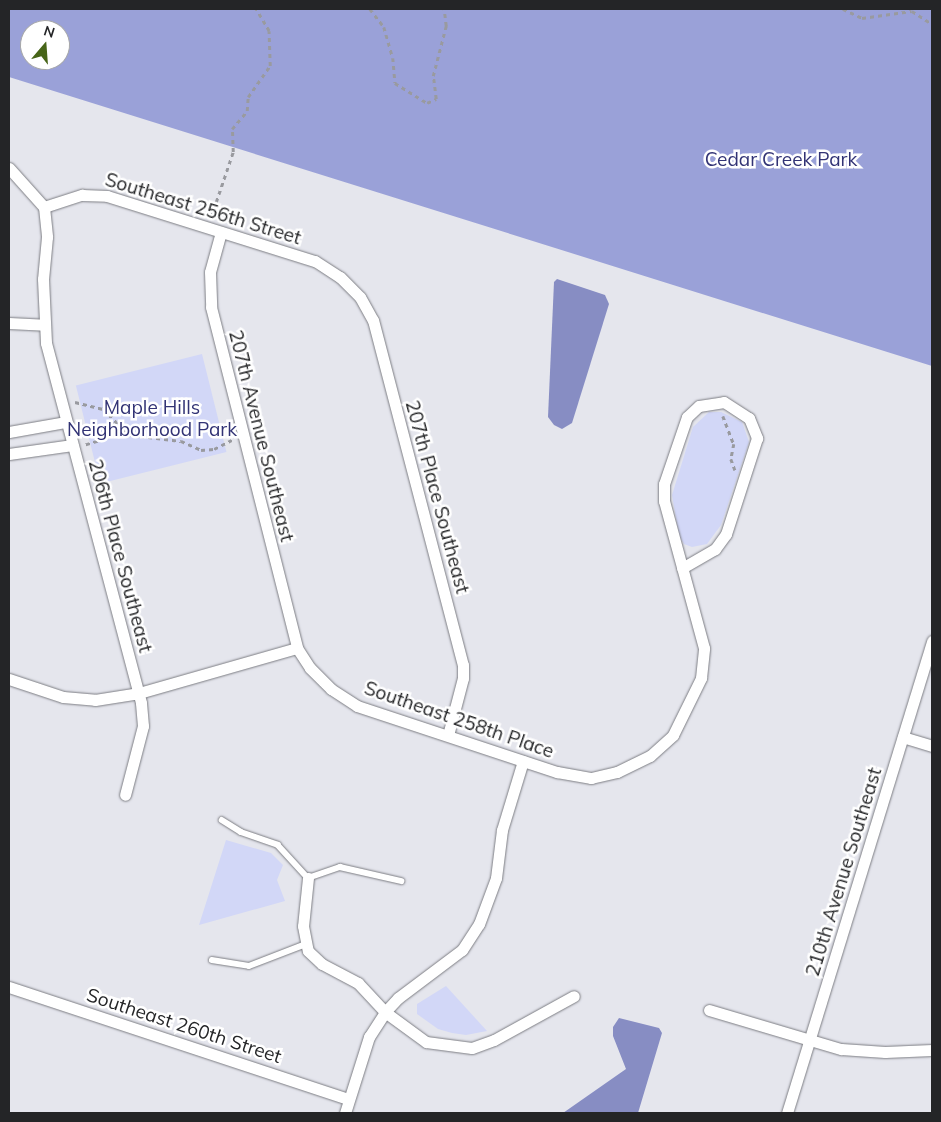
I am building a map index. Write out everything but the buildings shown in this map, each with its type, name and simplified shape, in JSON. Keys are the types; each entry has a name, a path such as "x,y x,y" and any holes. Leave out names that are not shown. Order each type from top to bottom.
{"street":[{"path":"9,168 44,207"},
{"name":"Southeast 256th Street","path":"44,207 82,195 95,194 315,261 340,277"},
{"name":"206th Place Southeast","path":"44,207 47,237 44,325 66,422 138,693 144,726 125,795"},
{"name":"207th Avenue Southeast","path":"221,232 210,272 211,307 297,648"},
{"name":"207th Place Southeast","path":"340,277 360,297 373,320 463,665 463,678 448,735"},
{"path":"9,323 44,325"},
{"path":"682,568 721,543 744,482 757,438 748,418 724,402"},
{"name":"Southeast 258th Place","path":"297,648 310,668 331,689 357,706 557,772 591,778 617,772 650,756 673,735 701,678 704,648 664,501 664,484 687,417 699,406 724,402"},
{"path":"9,432 66,422"},
{"path":"9,454 72,445"},
{"name":"210th Avenue Southeast","path":"787,1113 932,641"},
{"path":"9,679 80,700 138,693 297,648"},
{"path":"903,737 932,746"},
{"path":"345,1113 369,1037 385,1012 403,994 462,950 479,924 496,878 502,830 523,761"},
{"path":"308,878 303,926 306,944 322,964 358,983 385,1012 426,1042 472,1048 494,1040 574,996"},
{"name":"Southeast 260th Street","path":"9,987 348,1099"},
{"path":"709,1010 841,1049 885,1052 932,1050"}],"lane":[{"path":"222,820 241,832 278,845 308,878 340,867 401,881"},
{"path":"212,960 249,966 306,944"}],"path":[{"path":"208,228 233,152 232,129 247,111 248,97 270,66 269,31 256,9"},
{"path":"370,9 384,27 393,58 395,83 427,103 436,99 434,76 446,26 444,9"},
{"path":"843,9 862,18 912,11 932,24"},
{"path":"61,402 85,402 110,414 123,431 132,435 181,440 201,450 214,449 243,434"},
{"path":"724,402 724,420 734,444 732,463 744,482"},
{"path":"72,445 105,439 113,426 110,414"}],"green space":[{"name":"Cedar Creek Park","path":"9,9 932,9 932,366 9,77"},
{"name":"Maple Hills Neighborhood Park","path":"202,354 226,452 100,483 76,385"},
{"path":"709,412 721,412 742,422 749,442 721,525 707,544 692,547 684,544 679,536 672,495 693,427"},
{"path":"226,840 271,853 283,865 277,880 285,901 199,925"},
{"path":"446,986 487,1031 466,1035 452,1033 438,1029 417,1014 417,1004"}],"shaded area":[{"path":"557,279 605,295 609,304 572,423 562,429 554,425 548,417 554,282"},
{"path":"619,1018 659,1028 662,1033 638,1113 563,1113 626,1069 613,1036 613,1027"}]}
